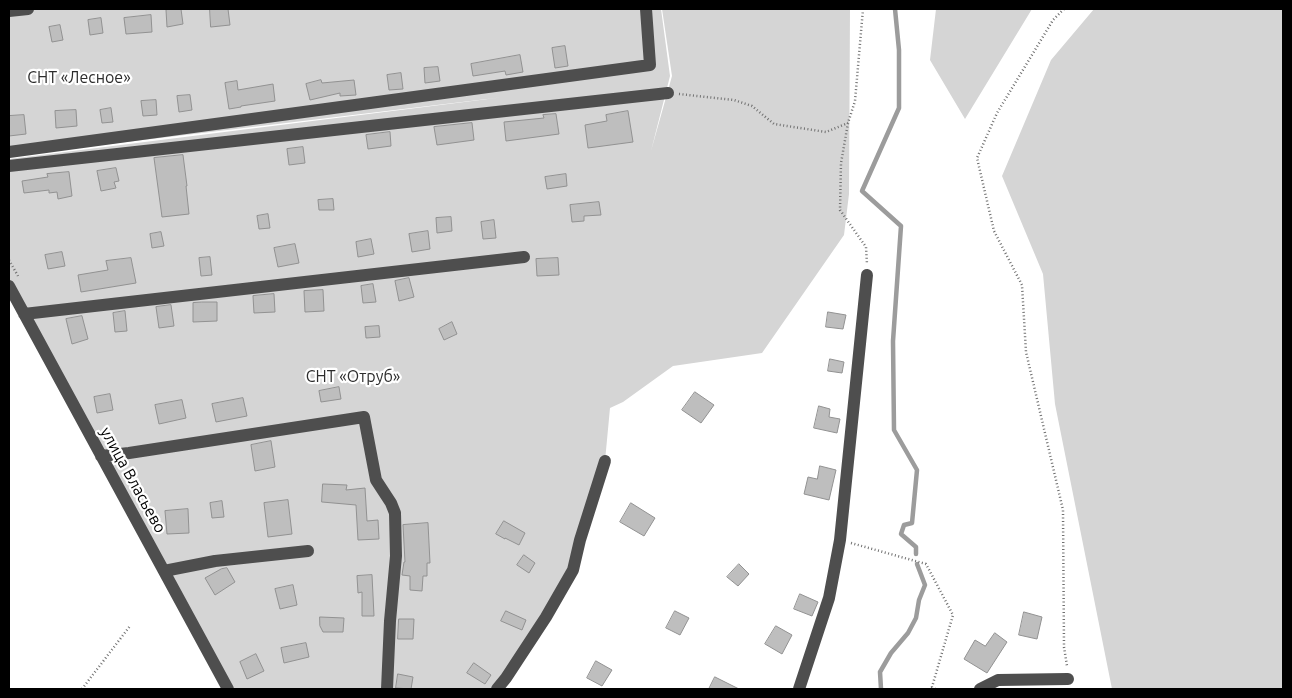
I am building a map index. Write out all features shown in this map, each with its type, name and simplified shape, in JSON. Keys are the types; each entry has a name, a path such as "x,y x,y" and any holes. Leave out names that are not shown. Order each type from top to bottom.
{"street":[{"path":"9,11 28,9"},
{"path":"9,152 650,64 646,9"},
{"path":"9,166 668,92"},
{"path":"24,314 524,257"},
{"path":"799,689 828,598 840,540 867,275"},
{"name":"улица Власьево","path":"9,286 228,689"},
{"path":"100,456 364,417 376,480 392,504 395,513 396,556 390,621 387,689"},
{"path":"497,689 546,617 573,570 580,540 605,461"},
{"path":"164,571 215,561 308,551"},
{"path":"980,689 998,680 1068,680"}],"path":[{"path":"863,9 855,101 848,123 841,163 840,210 866,247 867,275"},
{"path":"1064,9 1053,20 997,113 977,158 994,231 1022,285 1026,352 1063,510 1064,647 1068,680"},
{"path":"668,92 734,100 752,106 774,124 826,132 848,123"},
{"path":"840,540 926,564 953,615 932,687 935,689"},
{"path":"82,689 130,626"}],"green space":[{"name":"СНТ «Отруб»","path":"9,9 661,9 670,76 651,151 672,76 662,9 850,9 849,194 844,235 762,353 673,366 623,402 610,408 605,461 573,570 497,689 228,689 9,285 9,159 504,97 9,156"},
{"path":"936,9 1032,9 965,119 930,60"},
{"path":"1094,9 1283,9 1283,689 1112,689 1055,404 1043,274 1002,176 1051,60"}],"building":[{"path":"181,9 183,24 167,27 166,10"},
{"path":"210,9 228,9 230,25 211,27"},
{"path":"151,15 152,32 126,34 124,18"},
{"path":"101,18 103,33 90,35 88,20"},
{"path":"60,25 63,40 52,42 49,27"},
{"path":"565,46 568,66 555,68 552,48"},
{"path":"520,55 523,72 506,75 505,71 473,76 471,64"},
{"path":"438,67 440,81 425,83 424,68"},
{"path":"401,73 403,89 389,90 387,75"},
{"path":"321,80 322,83 354,80 356,95 340,96 340,93 310,100 306,84"},
{"path":"237,81 238,90 273,84 275,101 229,109 225,83"},
{"path":"190,95 192,110 179,112 177,96"},
{"path":"156,100 157,115 143,116 141,101"},
{"path":"111,108 113,122 102,123 100,110"},
{"path":"76,110 77,126 56,128 55,111"},
{"path":"628,111 633,142 588,148 585,125 607,121 606,115"},
{"path":"556,114 559,134 506,141 504,122 544,118 543,115"},
{"path":"24,115 26,134 9,136 9,116"},
{"path":"472,123 474,140 437,145 434,127"},
{"path":"390,132 391,146 368,149 366,135"},
{"path":"303,147 305,163 289,165 287,149"},
{"path":"183,155 189,214 162,217 154,158"},
{"path":"116,168 119,181 114,182 116,188 101,191 97,171"},
{"path":"69,172 72,196 58,199 57,192 49,193 49,190 24,193 22,181 48,177 47,174"},
{"path":"566,174 567,186 547,189 545,177"},
{"path":"333,199 334,210 319,210 318,200"},
{"path":"599,202 601,215 584,216 584,221 572,222 570,205"},
{"path":"268,214 270,228 259,229 257,216"},
{"path":"451,217 452,231 437,233 436,218"},
{"path":"494,220 496,238 483,239 481,222"},
{"path":"428,231 430,249 412,252 409,234"},
{"path":"161,232 164,246 152,248 150,234"},
{"path":"371,239 374,254 358,257 356,242"},
{"path":"295,244 299,263 278,267 274,248"},
{"path":"62,252 65,266 48,269 45,255"},
{"path":"210,257 212,275 201,276 199,258"},
{"path":"131,258 136,283 81,292 78,275 108,270 106,261"},
{"path":"558,258 559,275 537,276 536,259"},
{"path":"409,278 414,297 399,301 395,281"},
{"path":"373,284 376,302 363,303 361,286"},
{"path":"323,290 324,311 305,312 304,291"},
{"path":"274,294 275,312 254,313 253,296"},
{"path":"217,302 217,321 193,322 193,303"},
{"path":"171,305 174,326 159,328 156,307"},
{"path":"125,311 127,331 115,332 113,313"},
{"path":"828,312 846,315 843,329 826,327"},
{"path":"82,316 88,339 72,344 66,319"},
{"path":"452,322 457,334 444,340 439,329"},
{"path":"379,326 380,337 366,338 365,327"},
{"path":"830,359 844,362 842,373 828,371"},
{"path":"339,387 341,399 321,402 319,391"},
{"path":"695,392 714,405 701,423 682,410"},
{"path":"110,394 113,410 97,413 94,397"},
{"path":"243,398 247,416 216,422 212,404"},
{"path":"182,400 186,418 159,424 155,405"},
{"path":"819,406 830,409 829,417 840,419 837,433 814,428"},
{"path":"271,441 275,467 255,471 251,445"},
{"path":"820,466 836,470 829,500 804,494 808,477 817,479"},
{"path":"323,484 347,485 346,490 365,488 367,521 378,520 379,539 358,540 356,505 322,502"},
{"path":"288,500 292,534 268,537 264,503"},
{"path":"222,501 224,517 212,518 210,503"},
{"path":"631,503 655,518 644,536 620,522"},
{"path":"188,509 189,533 167,534 165,511"},
{"path":"504,521 525,533 519,545 496,534"},
{"path":"428,523 430,563 427,563 427,576 423,576 422,591 410,590 410,576 402,575 405,562 403,525"},
{"path":"524,555 535,563 529,573 517,565"},
{"path":"739,564 749,574 738,586 727,577"},
{"path":"227,568 235,582 215,595 205,578 221,569"},
{"path":"372,575 374,616 362,616 362,592 358,593 357,576"},
{"path":"293,585 297,605 280,609 275,589"},
{"path":"800,594 818,602 812,616 794,609"},
{"path":"506,611 526,620 522,630 501,621"},
{"path":"675,611 689,618 680,635 666,628"},
{"path":"1024,612 1042,617 1037,639 1019,635"},
{"path":"320,617 344,618 343,632 323,632 320,626"},
{"path":"399,619 414,619 413,639 398,639"},
{"path":"776,626 792,635 782,654 765,644"},
{"path":"995,633 1007,642 987,673 964,659 975,640 985,646"},
{"path":"306,643 309,657 284,663 281,648"},
{"path":"256,654 264,671 247,679 240,662"},
{"path":"596,661 612,670 602,686 587,678"},
{"path":"474,663 491,675 485,684 467,673"},
{"path":"398,674 413,677 411,689 396,688"},
{"path":"715,677 739,689 709,689"}],"waterway":[{"path":"895,9 899,50 899,108 862,191 901,226 893,341 894,430 917,470 912,523 904,525 901,534 916,547 916,554"},
{"path":"881,689 880,672 891,653 908,633 916,618 919,600 925,585 917,564"}],"park label":[{"name":"СНТ «Лесное»","path":"79,78"}]}
